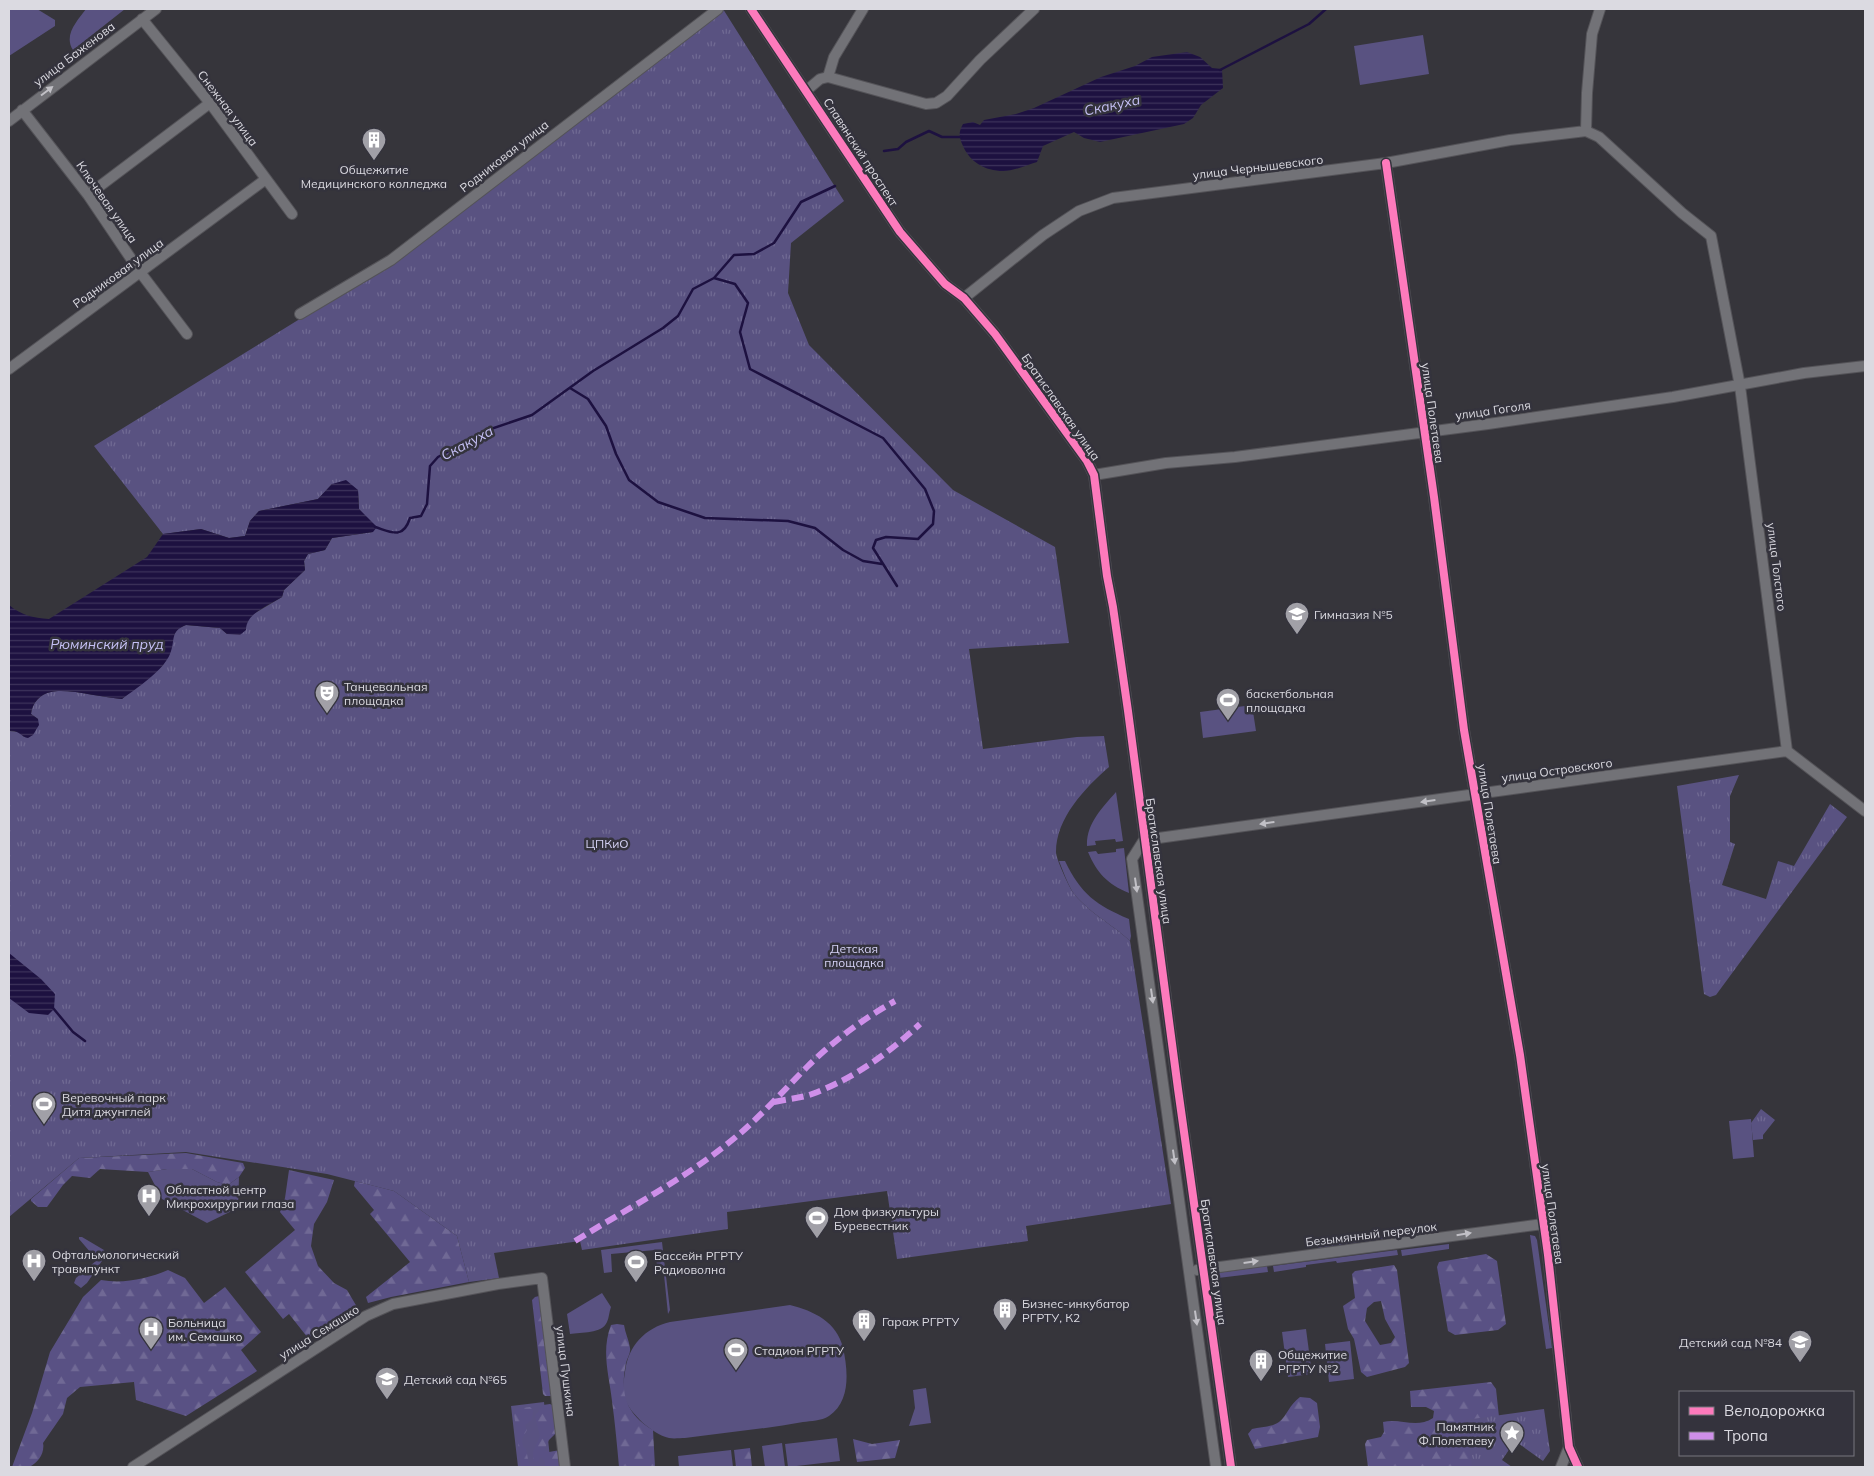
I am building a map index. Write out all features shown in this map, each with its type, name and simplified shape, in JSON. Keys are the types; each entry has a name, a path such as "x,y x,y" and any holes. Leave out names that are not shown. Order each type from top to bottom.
{"street":[{"name":"улица Баженова","path":"9,120 156,9"},
{"name":"Родниковая улица","path":"300,314 391,260 718,9"},
{"name":"Славянский проспект","path":"751,9 807,90 900,232 945,284 964,298"},
{"path":"828,78 834,57 863,9"},
{"path":"807,90 820,79 828,78 926,104 936,103 947,96 980,60 1034,9"},
{"path":"1586,131 1592,34 1600,9"},
{"name":"Снежная улица","path":"142,19 210,102 292,214"},
{"path":"88,195 210,102"},
{"name":"Ключевая улица","path":"22,110 88,195 140,272 187,334"},
{"name":"улица Чернышевского","path":"964,298 1043,235 1079,211 1113,198 1386,163 1510,140 1586,131"},
{"name":"улица Толстого","path":"1586,131 1599,137 1682,214 1711,236 1740,386 1787,751"},
{"name":"улица Полетаева","path":"1386,163 1464,730 1520,1055 1543,1224 1569,1447 1578,1467"},
{"name":"Родниковая улица","path":"9,369 266,179"},
{"name":"Братиславская улица","path":"964,298 1023,371 1087,461 1094,475 1232,1467"},
{"name":"улица Гоголя","path":"1094,475 1166,463 1236,457 1566,413 1804,374 1865,366"},
{"path":"1787,751 1865,811"},
{"name":"улица Островского","path":"1144,840 1787,751"},
{"name":"Братиславская улица","path":"1144,840 1132,859 1216,1467"},
{"name":"Безымянный переулок","path":"1203,1269 1543,1224"},
{"name":"Братиславская улица","path":"1189,1272 1203,1269"},
{"name":"улица Семашко","path":"133,1467 366,1316 393,1304 498,1284 542,1278"},
{"name":"улица Пушкина","path":"542,1278 565,1467"},
{"path":"1561,1467 1569,1447"}],"green space":[{"path":"9,9 37,9 55,20 55,26 9,56"},
{"path":"86,9 125,9 73,50 70,44 71,33"},
{"name":"ЦПКиО","path":"723,9 844,201 791,243 788,293 809,345 953,490 1055,547 1069,643 969,649 983,749 1077,737 1104,736 1109,767 1082,794 1066,816 1057,839 1056,852 1072,891 1092,911 1130,941 1171,1204 1026,1226 1028,1241 897,1259 887,1191 727,1212 728,1229 582,1250 580,1241 494,1253 499,1278 469,1282 457,1236 394,1191 327,1174 186,1152 79,1158 9,1217 9,731 20,732 24,737 38,719 31,714 33,706 40,697 47,693 66,691 122,699 163,665 170,653 173,637 177,629 186,625 220,628 227,634 246,623 250,616 282,597 284,590 305,570 304,561 308,554 325,550 332,538 373,532 370,522 359,509 358,490 332,484 318,499 259,511 250,521 245,536 229,538 201,529 163,534 94,446 392,262"},
{"path":"1423,35 1429,74 1360,85 1354,46"},
{"name":"баскетбольная площадка","path":"1252,705 1256,731 1203,738 1200,712"},
{"path":"1739,775 1730,796 1730,842 1735,844 1722,885 1766,899 1778,861 1794,866 1830,804 1847,817 1716,995 1710,997 1704,994 1677,786"},
{"path":"1116,792 1123,841 1116,842 1115,839 1095,841 1096,845 1087,846 1087,838 1092,823 1100,810"},
{"path":"1124,848 1129,893 1109,882 1099,872 1088,852 1096,851 1098,854 1116,852 1116,849"},
{"path":"1059,861 1065,861 1077,882 1098,903 1129,919 1130,941 1078,898 1070,888"},
{"path":"1761,1109 1775,1120 1763,1135 1763,1139 1753,1140 1751,1123"},
{"path":"1751,1119 1754,1157 1733,1159 1729,1121"},
{"path":"186,1153 243,1163 245,1168 239,1177 228,1185 217,1182 192,1169 167,1169 148,1172 100,1169 90,1178 72,1176 47,1207 38,1207 31,1201 79,1158"},
{"path":"167,1169 192,1169 217,1182 228,1185 239,1177 238,1208 207,1223 162,1199 148,1172"},
{"path":"289,1170 334,1180 327,1202 314,1224 311,1246 318,1266 334,1283 347,1290 357,1307 308,1338 289,1314 283,1319 245,1272 295,1230 280,1212 285,1198"},
{"path":"355,1181 394,1191 457,1236 469,1282 368,1303 366,1297 410,1262 370,1214 374,1210 354,1186"},
{"path":"1413,1232 1413,1235 1318,1248 1318,1244"},
{"path":"1530,1235 1535,1236 1537,1240 1552,1348 1546,1349"},
{"path":"79,1237 104,1250 106,1255 87,1283 81,1288 74,1283 76,1278 97,1260"},
{"path":"662,1242 670,1310 668,1314 663,1265 657,1266 655,1250 611,1254 612,1272 604,1273 601,1250"},
{"path":"1449,1244 1449,1249 1402,1256 1401,1250"},
{"path":"1397,1250 1398,1255 1306,1265 1306,1267 1274,1272 1273,1266"},
{"path":"1486,1254 1497,1261 1506,1324 1498,1330 1455,1335 1448,1331 1437,1267 1439,1262"},
{"path":"1394,1265 1397,1270 1409,1363 1405,1367 1367,1377 1361,1372 1354,1339 1348,1329 1343,1306 1355,1298 1352,1274 1355,1271","holes":["1381,1301 1385,1319 1395,1337 1391,1343 1380,1345 1365,1321 1367,1308 1374,1302"]},
{"path":"1267,1266 1268,1272 1218,1278 1217,1273"},
{"path":"168,1270 185,1278 204,1303 225,1287 261,1332 241,1350 257,1371 186,1416 136,1400 134,1382 80,1387 67,1398 63,1414 43,1443 42,1454 38,1460 27,1468 12,1467 32,1413 50,1352 83,1297 101,1280 135,1280"},
{"path":"602,1293 611,1307 608,1320 604,1326 596,1331 570,1334 567,1314"},
{"path":"539,1296 551,1396 543,1394 532,1300"},
{"name":"Стадион РГРТУ","path":"790,1305 816,1314 836,1331 840,1339 846,1366 846,1385 841,1402 829,1416 823,1419 774,1427 685,1438 669,1438 649,1428 629,1407 623,1389 627,1363 634,1346 653,1329 670,1322"},
{"path":"611,1325 624,1325 630,1348 624,1374 627,1401 636,1417 653,1430 655,1467 619,1467 606,1354"},
{"path":"1306,1329 1312,1374 1288,1377 1282,1332"},
{"path":"1350,1341 1354,1379 1329,1382 1325,1344"},
{"path":"1491,1382 1496,1389 1499,1417 1516,1438 1499,1459 1507,1467 1368,1467 1365,1444 1367,1440 1381,1437 1384,1432 1383,1422 1421,1423 1433,1418 1434,1411 1426,1407 1411,1407 1410,1391"},
{"path":"926,1388 931,1423 909,1426 915,1408 913,1390"},
{"path":"1300,1397 1310,1398 1317,1403 1320,1427 1318,1437 1255,1449 1248,1434 1252,1429 1270,1426 1279,1422 1293,1403"},
{"path":"544,1402 551,1467 518,1467 511,1406"},
{"path":"550,1404 554,1406 556,1433 549,1440 544,1450 549,1452 560,1450 563,1467 545,1467 545,1461 541,1457 537,1462 533,1460 533,1452 540,1436 535,1416 543,1405"},
{"path":"530,1407 533,1410 532,1420 525,1425 527,1430 522,1439 531,1467 521,1467 514,1413 516,1409"},
{"path":"1544,1409 1550,1451 1543,1461 1515,1441 1502,1460 1512,1467 1472,1467 1465,1420"},
{"path":"837,1438 840,1461 788,1467 785,1444"},
{"path":"853,1439 872,1444 900,1440 895,1458 857,1462"},
{"path":"782,1443 785,1467 765,1467 762,1446"},
{"path":"750,1448 752,1467 736,1467 734,1450"},
{"path":"731,1450 733,1467 679,1467 678,1456"}],"water":[{"path":"1187,52 1200,57 1212,68 1222,69 1223,88 1201,105 1193,118 1184,124 1100,142 1084,138 1074,132 1043,146 1037,162 1007,171 996,171 974,161 966,152 962,143 960,133 963,124 973,122 980,125 984,120 1016,114 1034,108 1101,77 1135,66 1152,57"},
{"name":"Рюминский пруд","path":"346,480 358,490 359,509 377,527 373,532 332,538 325,550 308,554 304,561 305,570 284,590 282,597 254,614 247,624 246,630 240,635 227,634 220,628 186,625 175,634 172,649 162,667 122,699 66,691 47,693 37,700 33,706 31,714 38,719 39,725 33,735 28,738 15,731 9,731 9,605 28,615 49,619 147,557 163,534 201,529 229,538 245,536 250,521 259,511 318,499 332,484"},
{"path":"9,953 41,979 55,994 54,1009 48,1015 29,1013 9,998"}],"waterway":[{"name":"Скакуха","path":"1220,70 1309,24 1326,9"},
{"name":"Скакуха","path":"884,151 898,149 906,142 929,131 942,137 961,137"},
{"name":"Скакуха","path":"375,527 386,531 400,532 407,525 410,518 421,516 427,504 430,466 438,457 485,431 532,415 593,371 663,328 678,316 693,289 714,278 734,255 754,254 774,243 801,202 835,186"},
{"path":"714,278 735,284 748,303 740,332 750,369 883,438 925,489 934,511 933,524 918,539 886,537 876,540 873,548 897,586"},
{"path":"570,388 588,399 606,426 616,454 629,480 658,502 705,518 788,521 815,528 843,550 863,561 882,564"},
{"path":"53,1008 73,1032 85,1041"}],"marked path":[{"path":"575,1241 658,1192 718,1151 755,1120 827,1049 860,1023 895,1001"},
{"path":"774,1102 808,1095 842,1081 883,1055 920,1024"}],"cycle path":[{"path":"751,9 900,232 945,284 964,298 995,334 1087,461 1094,475 1231,1467"},
{"path":"1386,163 1434,497 1464,730 1520,1055 1548,1255 1569,1447 1578,1467"}],"place":[{"name":"Общежитие Медицинского колледжа","path":"374,161"},
{"name":"Гимназия №5","path":"1297,635"},
{"name":"Танцевальная площадка","path":"327,714"},
{"name":"баскетбольная площадка","path":"1228,721"},
{"name":"Веревочный парк Дитя джунглей","path":"44,1125"},
{"name":"Областной центр Микрохирургии глаза","path":"149,1217"},
{"name":"Дом физкультуры Буревестник","path":"817,1239"},
{"name":"Офтальмологический травмпункт","path":"34,1282"},
{"name":"Бассейн РГРТУ Радиоволна","path":"636,1283"},
{"name":"Бизнес-инкубатор РГРТУ, К2","path":"1005,1331"},
{"name":"Гараж РГРТУ","path":"864,1342"},
{"name":"Больница им. Семашко","path":"151,1350"},
{"name":"Детский сад №84","path":"1800,1363"},
{"name":"Стадион РГРТУ","path":"736,1371"},
{"name":"Общежитие РГРТУ №2","path":"1261,1382"},
{"name":"Детский сад №65","path":"387,1400"},
{"name":"Памятник Ф.Полетаеву","path":"1512,1454"}],"park label":[{"name":"Детская площадка","path":"854,955"}]}
